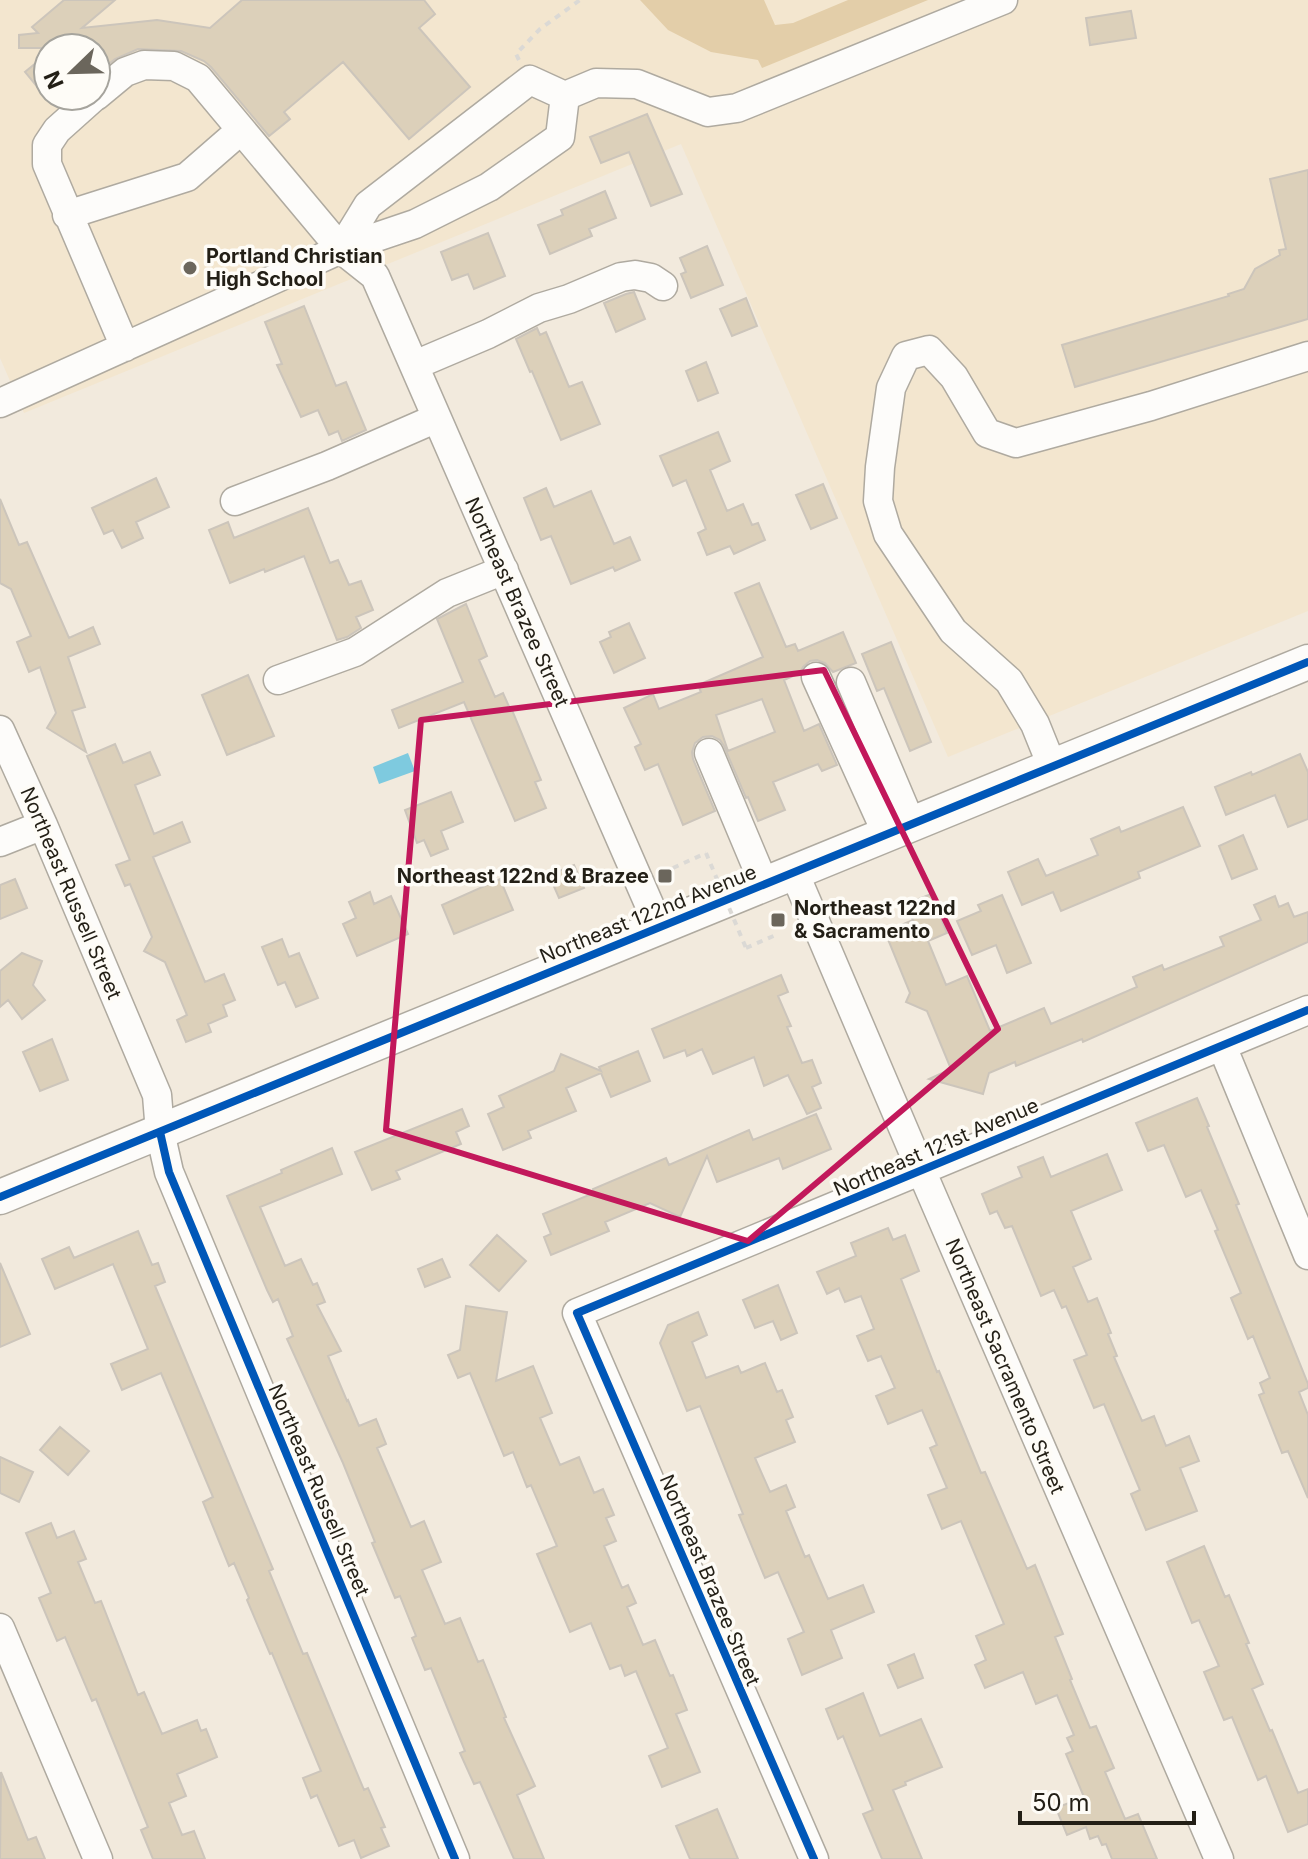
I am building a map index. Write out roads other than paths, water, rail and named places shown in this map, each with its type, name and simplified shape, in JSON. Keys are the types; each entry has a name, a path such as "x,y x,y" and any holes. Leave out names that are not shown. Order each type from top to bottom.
{"main road":[{"name":"Northeast 122nd Avenue","path":"0,1197 1308,662"}],"street":[{"path":"341,249 368,205 530,80 565,96 596,83 637,84 708,112 737,108 1003,0"},
{"path":"112,83 125,72 144,65 174,66 198,78 341,249"},
{"path":"5,401 341,249 415,224 489,187 560,137 565,96"},
{"path":"78,112 57,130 47,145 47,164 125,347"},
{"path":"67,215 187,177 241,130"},
{"name":"Northeast Brazee Street","path":"341,249 375,276 659,927"},
{"path":"411,356 605,264"},
{"path":"411,356 488,334 539,308 621,277 635,275 651,278 663,286"},
{"path":"1052,766 1035,724 1009,681 953,631 888,534 878,501 880,467 891,388 906,356 929,350 954,377 987,433 1016,443 1151,406 1308,356"},
{"path":"235,501 327,466 437,418"},
{"path":"278,680 355,652 447,593 504,570"},
{"path":"816,677 899,829"},
{"path":"851,682 899,829"},
{"name":"Northeast Russell Street","path":"0,730 157,1095 160,1132 169,1172 455,1859"},
{"name":"Northeast Sacramento Street","path":"709,753 779,878 921,1170 1219,1859"},
{"path":"0,842 43,825"},
{"name":"Northeast 121st Avenue","path":"577,1313 1308,1010"},
{"path":"1222,1046 1308,1255"},
{"name":"Northeast Brazee Street","path":"577,1313 814,1859"},
{"path":"0,1628 98,1859"}],"water":[{"path":"408,753 415,771 379,784 373,767"}],"place":[{"name":"Portland Christian High School","path":"190,268"},
{"name":"Northeast 122nd & Brazee","path":"665,876"},
{"name":"Northeast 122nd & Sacramento","path":"778,920"}]}
